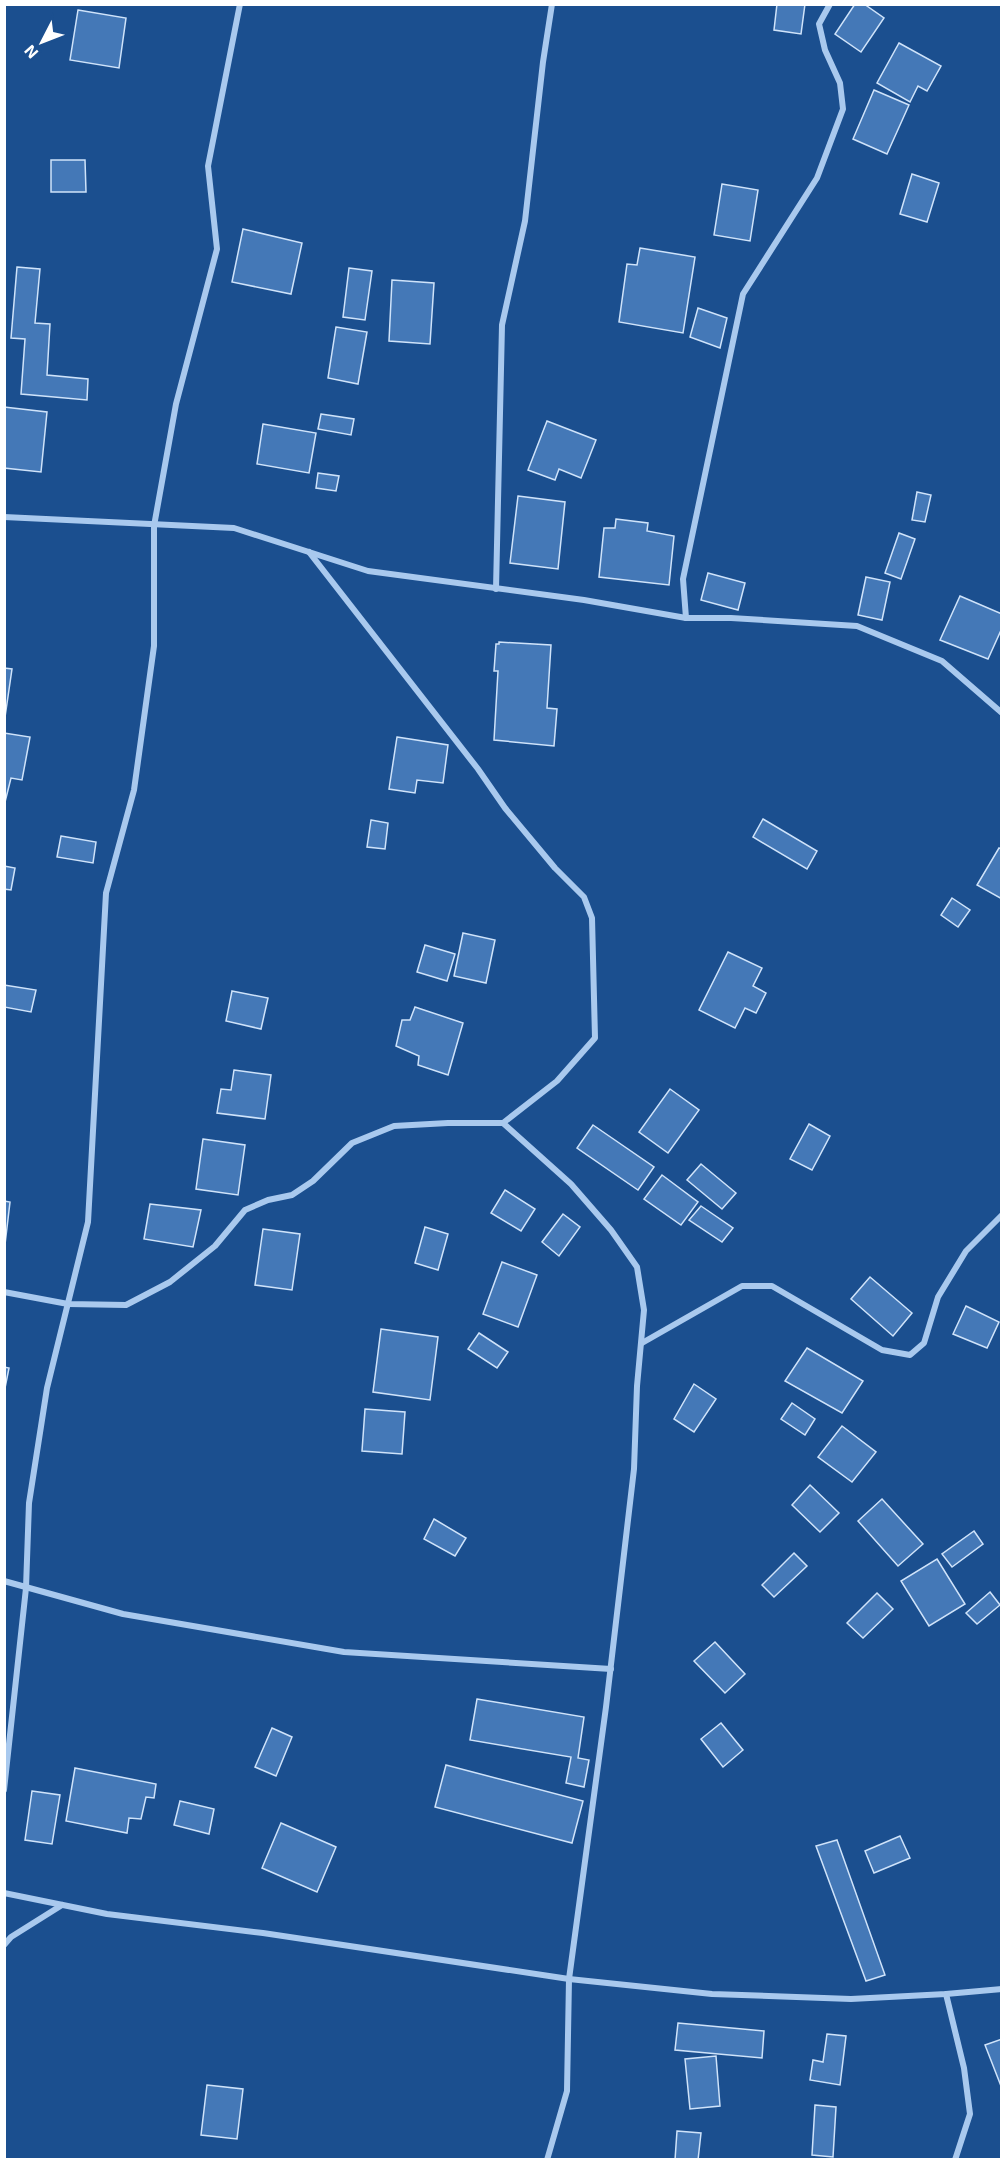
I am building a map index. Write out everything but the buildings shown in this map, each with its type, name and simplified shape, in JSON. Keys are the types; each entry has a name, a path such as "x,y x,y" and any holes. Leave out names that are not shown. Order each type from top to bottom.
{"street":[{"path":"4,1790 26,1588 29,1503 47,1388 88,1222 106,892 134,790 154,646 154,526 176,404 217,249 208,166 240,4"},
{"path":"496,589 502,324 525,221 552,4"},
{"path":"686,618 683,579 743,294 817,178 843,109 840,83 825,50 819,24 830,4"},
{"path":"4,517 154,526 234,528 368,571 584,600 686,618 731,618 857,626 942,661 1002,713"},
{"path":"4,1292 68,1304 126,1305 170,1282 215,1246 245,1210 268,1200 292,1195 313,1181 352,1143 394,1126 448,1123 503,1124 557,1081 595,1038 592,918 584,897 555,868 505,808 478,769 309,552"},
{"path":"503,1124 571,1184 611,1230 637,1268 644,1310 637,1386 634,1469 611,1669 569,1979 567,2091 547,2160"},
{"path":"642,1343 742,1286 772,1286 882,1350 910,1355 924,1343 938,1297 966,1251 1002,1215"},
{"path":"4,1581 123,1614 344,1652 611,1669"},
{"path":"4,1893 107,1914 263,1933 569,1979 712,1994 851,1998 1002,1989"},
{"path":"4,1945 11,1937 62,1905"},
{"path":"946,1994 964,2068 970,2114 955,2160"}]}
